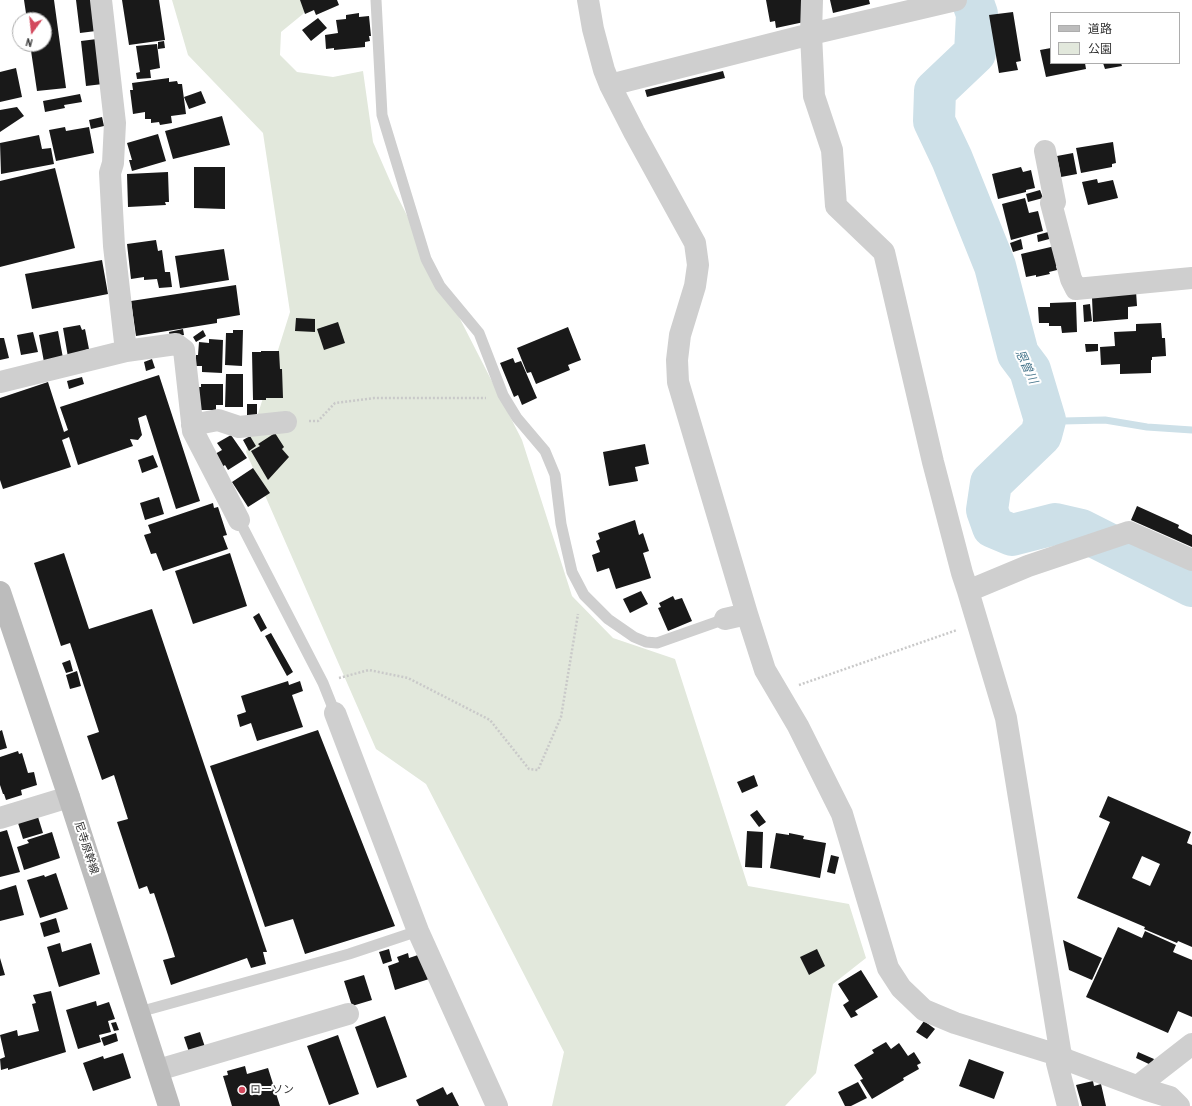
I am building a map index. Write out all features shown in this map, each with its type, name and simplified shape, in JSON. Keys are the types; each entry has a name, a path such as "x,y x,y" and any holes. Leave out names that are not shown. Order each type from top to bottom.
{"street":[{"path":"101,0 115,123 113,163 110,173 114,246 126,350"},
{"path":"588,0 593,29 604,70 610,85 695,243 698,265 695,286 680,335 677,360 678,382 765,670 798,726 842,814 888,968 901,988 924,1010 955,1023 1061,1056 1067,1060 1170,1097 1179,1106"},
{"path":"812,0 811,34 814,96 832,150 836,206 884,252 933,462 962,573 976,624 1006,718 1061,1056 1057,1063 1068,1106"},
{"path":"610,85 811,34 948,2"},
{"path":"1045,151 1055,202 1051,203 1066,279 1076,289 1192,278"},
{"path":"0,382 126,350 176,344 184,350 193,431 239,520"},
{"path":"192,425 218,420 239,426 286,422"},
{"path":"968,591 1028,566 1130,532 1192,560"},
{"name":"尼寺原幹線","path":"0,592 69,797 169,1106"},
{"path":"726,619 747,614"},
{"path":"335,713 418,931 497,1106"},
{"path":"0,818 69,797"},
{"path":"158,1070 348,1014"},
{"path":"1138,1086 1192,1044"}],"lane":[{"path":"376,0 382,115 426,259 440,286 479,333 505,398 517,418 545,452 555,475 561,524 572,572 584,595 608,619 634,637 646,642 657,643 726,619"},
{"path":"239,520 323,682 335,713"},
{"path":"139,1012 349,954 418,931"}],"path":[{"path":"318,421 335,403 374,398 505,398"},
{"path":"323,682 369,670 408,678 490,720 529,769 538,770 561,717 579,607 584,595"},
{"path":"778,692 976,624"}],"green space":[{"path":"172,0 311,0 303,14 281,32 280,55 297,72 333,77 363,71 373,142 394,190 522,440 572,596 613,638 675,659 748,886 849,904 866,958 833,984 816,1073 785,1106 552,1106 564,1052 426,784 376,749 246,452 290,312 263,133 188,55"}],"building":[{"path":"24,0 54,0 66,88 37,91 31,52 52,52 52,12 26,12"},
{"path":"76,0 93,0 96,31 80,33"},
{"path":"122,0 159,0 165,40 129,45"},
{"path":"300,0 337,0 339,5 316,15 314,10 305,14"},
{"path":"766,0 802,0 804,22 776,28 775,21 770,22"},
{"path":"830,0 869,0 870,4 833,13"},
{"path":"1013,12 1021,61 1016,62 1018,70 999,73 989,15"},
{"path":"359,13 359,17 369,16 371,36 369,36 370,41 365,42 365,47 334,50 334,48 326,49 325,35 338,33 336,20 346,19 346,15"},
{"path":"318,18 327,28 311,41 302,30"},
{"path":"97,39 103,84 86,86 81,41"},
{"path":"164,41 165,48 158,49 158,42"},
{"path":"157,44 160,68 150,70 151,78 137,79 136,73 140,72 136,46"},
{"path":"1050,48 1050,64 1085,64 1086,69 1046,77 1040,50"},
{"path":"1103,64 1121,64 1122,66 1105,69"},
{"path":"16,68 22,97 0,102 0,72"},
{"path":"723,71 725,78 647,97 645,90"},
{"path":"169,78 169,82 177,81 178,84 182,84 186,114 171,116 172,123 160,125 159,122 151,123 151,119 145,119 145,112 133,114 130,90 133,90 132,83"},
{"path":"201,91 206,103 189,109 184,97"},
{"path":"80,94 82,102 64,105 65,108 45,112 43,101"},
{"path":"17,107 24,116 0,132 0,110"},
{"path":"222,116 230,145 173,159 165,131"},
{"path":"102,117 104,126 91,129 89,120"},
{"path":"65,127 66,131 89,127 94,153 56,161 49,130"},
{"path":"158,134 166,161 132,171 129,160 132,160 127,143"},
{"path":"39,135 42,149 51,148 54,164 1,174 0,143"},
{"path":"1113,142 1116,163 1112,164 1112,167 1081,173 1076,148"},
{"path":"1073,153 1077,174 1061,177 1057,156"},
{"path":"194,167 225,167 225,209 194,208"},
{"path":"1021,167 1023,172 1031,170 1035,188 1026,190 1026,192 998,199 992,174"},
{"path":"55,168 75,248 0,267 0,181"},
{"path":"168,172 169,202 165,202 166,205 128,207 127,174"},
{"path":"1097,179 1098,183 1113,180 1118,198 1088,205 1082,182"},
{"path":"1040,190 1043,198 1028,202 1026,194"},
{"path":"1025,198 1029,213 1038,211 1043,231 1011,240 1002,204"},
{"path":"1052,231 1053,238 1038,242 1037,235"},
{"path":"1021,239 1023,249 1013,252 1010,243"},
{"path":"156,240 158,251 162,250 165,272 170,272 172,287 159,288 157,279 144,280 144,277 131,279 127,244"},
{"path":"1055,246 1060,264 1056,266 1057,270 1049,272 1050,274 1036,277 1036,275 1026,277 1021,254"},
{"path":"224,249 229,280 180,288 175,256"},
{"path":"102,260 108,294 32,309 25,274"},
{"path":"236,285 240,315 217,319 217,323 136,336 131,301"},
{"path":"1136,291 1137,306 1128,307 1128,319 1093,322 1092,297"},
{"path":"1076,302 1077,332 1062,333 1061,326 1049,326 1049,323 1039,323 1038,307 1050,307 1050,303"},
{"path":"1090,304 1092,321 1084,322 1083,305"},
{"path":"296,318 315,319 315,332 295,331"},
{"path":"338,322 345,343 324,350 317,329"},
{"path":"1161,323 1162,338 1165,338 1166,356 1152,357 1151,373 1120,374 1120,364 1101,365 1100,347 1115,346 1114,332 1136,331 1136,324"},
{"path":"80,325 82,330 85,329 89,349 85,350 86,354 68,357 63,328"},
{"path":"568,327 581,360 568,365 570,370 536,384 531,372 527,373 517,348"},
{"path":"183,329 184,335 170,338 169,332"},
{"path":"203,330 206,336 196,342 193,337"},
{"path":"233,330 243,330 242,366 225,365 226,333 233,333"},
{"path":"58,331 63,358 44,362 39,335"},
{"path":"33,332 38,352 21,355 17,335"},
{"path":"0,338 4,338 9,358 0,360"},
{"path":"209,339 223,340 222,373 202,372 202,366 195,366 199,342 209,343"},
{"path":"1085,344 1098,344 1098,351 1086,352"},
{"path":"279,351 280,369 282,369 283,398 253,400 252,352"},
{"path":"513,358 515,363 521,361 537,398 522,405 518,395 514,397 500,363"},
{"path":"152,359 155,368 146,371 144,362"},
{"path":"226,374 243,374 243,407 225,407"},
{"path":"159,375 200,501 176,509 146,415 138,418 142,435 138,440 130,439 133,446 78,465 69,437 62,440 71,467 3,489 0,480 0,398 48,382 64,432 68,430 60,407"},
{"path":"82,377 84,384 69,389 67,381"},
{"path":"201,384 223,384 223,405 216,405 216,410 198,410 198,387 201,387"},
{"path":"247,404 257,404 257,419 247,419"},
{"path":"275,433 284,447 282,449 289,457 268,480 251,451 260,446 258,444"},
{"path":"231,435 247,458 228,470 225,465 222,467 215,454 222,450 217,443"},
{"path":"250,436 256,446 249,451 243,440"},
{"path":"645,444 649,464 635,467 638,481 609,486 603,452"},
{"path":"153,455 158,467 142,473 138,460"},
{"path":"253,468 270,493 248,507 232,482"},
{"path":"159,497 164,514 145,520 140,503"},
{"path":"213,503 214,508 218,507 227,535 223,536 228,549 163,571 156,553 151,554 144,535 151,533 148,525"},
{"path":"1137,506 1179,525 1178,528 1192,535 1192,547 1131,520"},
{"path":"635,520 639,535 643,533 649,551 643,553 651,578 616,589 609,568 597,572 592,555 600,552 596,541 600,539 598,533"},
{"path":"64,553 89,629 152,609 267,952 263,952 266,964 251,968 247,958 171,985 163,960 175,957 168,935 154,893 150,894 147,886 139,889 117,822 128,819 114,775 102,780 87,736 99,732 70,643 61,646 34,563"},
{"path":"230,553 247,606 193,624 175,571"},
{"path":"641,591 648,604 630,613 623,599"},
{"path":"673,596 675,600 682,598 692,621 668,631 658,608 661,607 659,603"},
{"path":"259,613 267,628 261,632 253,617"},
{"path":"271,633 293,672 287,676 265,636"},
{"path":"70,660 73,671 66,673 62,663"},
{"path":"77,671 81,686 70,689 66,675"},
{"path":"288,681 289,685 300,681 303,691 292,695 303,727 257,741 251,723 240,727 237,715 246,712 241,696"},
{"path":"2,730 7,748 0,750 0,731"},
{"path":"318,730 395,926 305,954 293,919 265,927 210,766"},
{"path":"18,751 19,754 22,753 28,773 34,772 37,785 21,790 22,795 6,800 0,785 0,757"},
{"path":"754,775 758,786 742,793 737,782"},
{"path":"1108,796 1191,832 1187,843 1192,845 1192,947 1178,941 1177,943 1144,929 1145,927 1077,898 1110,822 1099,817","holes":["1142,856 1160,864 1150,886 1132,878"]},
{"path":"757,810 766,822 759,827 750,815"},
{"path":"38,817 43,833 23,839 18,823"},
{"path":"7,830 20,872 0,877 0,832"},
{"path":"747,831 763,832 762,868 745,867"},
{"path":"52,832 60,858 24,870 17,847 29,843 27,840"},
{"path":"776,833 789,835 789,833 804,836 803,839 826,843 820,878 770,868"},
{"path":"831,855 839,857 835,874 827,872"},
{"path":"56,873 68,909 40,918 27,880 44,875 45,877"},
{"path":"16,885 24,915 0,921 0,890"},
{"path":"56,918 60,932 44,937 40,923"},
{"path":"1118,927 1142,938 1145,931 1176,945 1173,952 1192,960 1192,1017 1178,1011 1168,1033 1086,997"},
{"path":"1063,940 1102,958 1092,980 1069,970"},
{"path":"60,943 62,952 91,943 100,974 59,987 47,947"},
{"path":"389,949 392,961 383,964 379,952"},
{"path":"817,949 825,966 809,975 800,957"},
{"path":"408,953 409,958 421,954 429,979 395,990 388,966 399,962 397,957"},
{"path":"0,958 5,975 0,976"},
{"path":"861,970 878,997 855,1011 858,1015 851,1018 843,1005 849,1001 838,984"},
{"path":"364,975 372,1000 352,1006 344,981"},
{"path":"51,991 66,1052 8,1070 8,1068 1,1070 0,1059 5,1057 0,1035 17,1030 18,1036 39,1031 32,1004 36,1003 33,995"},
{"path":"96,1001 97,1006 109,1002 115,1019 108,1021 111,1032 99,1035 101,1042 78,1049 66,1010"},
{"path":"385,1016 407,1077 377,1088 355,1027"},
{"path":"924,1021 935,1029 927,1039 916,1032"},
{"path":"116,1022 119,1030 114,1031 111,1023"},
{"path":"200,1032 207,1053 189,1052 184,1037"},
{"path":"116,1033 118,1041 104,1046 101,1038"},
{"path":"338,1035 359,1094 329,1105 307,1046"},
{"path":"886,1042 891,1049 899,1043 908,1056 914,1052 921,1063 917,1065 919,1069 903,1078 904,1080 872,1099 860,1080 863,1079 854,1065 874,1053 872,1050"},
{"path":"1138,1052 1154,1059 1151,1065 1136,1058"},
{"path":"123,1053 131,1078 93,1091 83,1063 103,1056 104,1059"},
{"path":"969,1059 1004,1072 994,1099 959,1086"},
{"path":"245,1066 247,1074 268,1068 280,1106 232,1106 223,1076 228,1075 227,1071"},
{"path":"1093,1081 1094,1086 1101,1084 1106,1106 1082,1106 1076,1085"},
{"path":"858,1082 867,1098 851,1106 845,1106 838,1092"},
{"path":"443,1087 447,1095 452,1092 459,1106 419,1106 416,1100"}],"waterway":[{"name":"恩曽川","path":"972,0 977,14 975,53 935,91 934,121 952,159 995,266 1018,354 1030,370 1045,420 1041,435 991,483 987,510 993,527 1012,535 1055,524 1081,530 1192,586"},
{"path":"1045,420 1105,420 1147,427 1192,430"}],"place":[{"name":"ローソン","path":"242,1090"}]}
